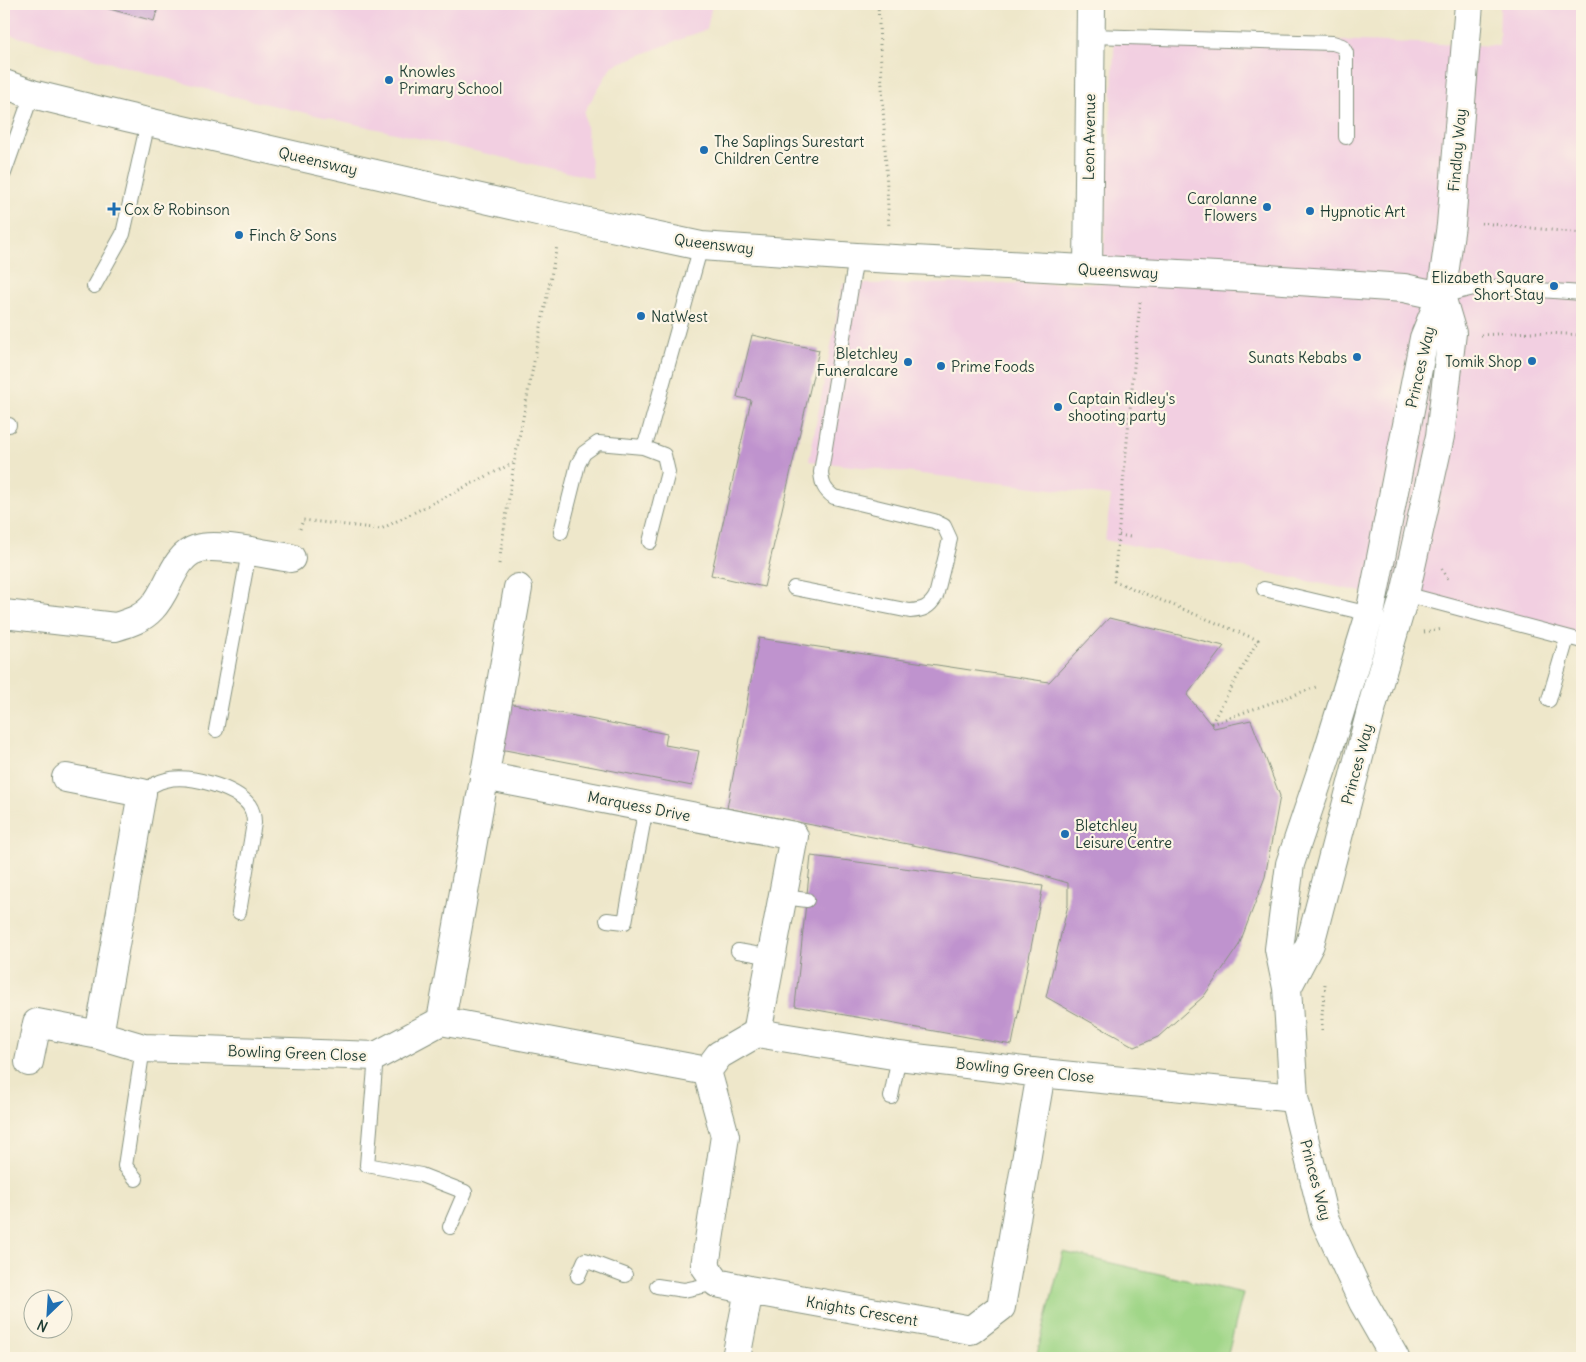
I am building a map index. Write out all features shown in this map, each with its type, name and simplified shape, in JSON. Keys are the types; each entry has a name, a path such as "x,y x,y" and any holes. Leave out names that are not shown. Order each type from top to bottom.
{"street":[{"name":"Leon Avenue","path":"1088,269 1091,4"},
{"name":"Findlay Way","path":"1441,296 1451,225 1469,4"},
{"name":"Queensway","path":"4,84 32,94 148,122 546,213 702,246 856,257 1404,288 1441,296"},
{"name":"Princes Way","path":"1287,988 1310,944 1374,699 1405,594 1440,436 1452,333 1441,296"},
{"name":"Princes Way","path":"1394,1358 1363,1302 1324,1218 1294,1098 1287,988 1279,949 1290,864 1327,754 1370,614 1421,351 1424,338 1441,296"},
{"path":"4,614 115,627 130,623 152,609 165,591 178,563 196,549 215,546 291,558"},
{"path":"518,588 441,1021 713,1063 757,1033 772,957"},
{"name":"Marquess Drive","path":"484,776 794,836 795,899 772,957"},
{"path":"66,778 142,793 99,1035"},
{"name":"Bowling Green Close","path":"29,1062 37,1023 99,1035 142,1048 376,1056 441,1021"},
{"name":"Bowling Green Close","path":"757,1033 899,1056 1041,1073 1294,1098"},
{"path":"713,1063 725,1136 706,1266 717,1283"},
{"name":"Knights Crescent","path":"717,1283 971,1330 1001,1307 1041,1073"},
{"path":"736,1358 749,1290"}],"lane":[{"path":"1091,36 1333,43 1342,46 1346,52 1346,137"},
{"path":"4,173 32,94"},
{"path":"94,286 123,234 148,122"},
{"path":"643,447 648,436 702,246"},
{"path":"794,588 910,611 922,610 931,605 936,596 950,539 944,526 934,521 834,497 825,491 822,482 821,472 856,257"},
{"path":"1441,296 1482,286 1582,293"},
{"path":"561,532 578,464 584,453 598,443 643,447 664,455 668,472 650,542"},
{"path":"216,730 249,552"},
{"path":"1264,589 1370,614"},
{"path":"1405,594 1582,641"},
{"path":"1550,700 1567,638"},
{"path":"142,793 152,785 177,778 193,780 230,790 249,804 254,812 254,823 239,912"},
{"path":"608,920 625,922 646,807"},
{"path":"738,951 772,957"},
{"path":"136,1179 125,1166 142,1048"},
{"path":"376,1056 367,1166 421,1175 465,1192 450,1227"},
{"path":"891,1097 899,1056"},
{"path":"578,1276 586,1260 624,1275"},
{"path":"657,1286 684,1290 717,1283"}],"path":[{"path":"878,4 890,258"},
{"path":"1451,225 1477,223 1582,233"},
{"path":"498,571 514,462 557,246 549,244"},
{"path":"1142,272 1114,581 1258,640 1211,724 1321,685"},
{"path":"1478,335 1532,332 1582,335"},
{"path":"291,558 303,520 381,529 514,462"},
{"path":"1118,536 1130,537"},
{"path":"1438,561 1450,583"},
{"path":"1418,638 1424,632 1446,629"},
{"path":"1322,1033 1326,977"}],"shaded area":[{"name":"Knowles Primary School","path":"4,4 712,4 707,29 612,66 584,112 593,178 227,95 4,33"},
{"path":"1500,4 1582,4 1582,645 1362,592 1105,540 1111,496 809,461 843,284 1102,283 1115,32 1499,46"}],"green space":[{"path":"1063,1252 1243,1293 1227,1358 1036,1358"}],"building":[{"path":"91,4 159,4 154,21"},
{"path":"752,335 819,350 764,587 711,575 751,400 737,397"},
{"name":"Bletchley Leisure Centre","path":"1109,618 1224,646 1187,695 1214,728 1251,720 1280,796 1265,877 1239,945 1204,996 1158,1037 1135,1047 1046,997 1068,905 1068,883 988,860 727,808 759,638 1049,682"},
{"path":"508,703 667,734 665,745 699,751 692,786 500,749"},
{"path":"811,856 1043,886 1012,1045 795,1006"}],"place":[{"name":"Knowles Primary School","path":"389,80"},
{"name":"The Saplings Surestart Children Centre","path":"704,150"},
{"name":"Carolanne Flowers","path":"1267,207"},
{"name":"Cox & Robinson","path":"114,209"},
{"name":"Hypnotic Art","path":"1310,211"},
{"name":"Finch & Sons","path":"239,235"},
{"name":"Elizabeth Square Short Stay","path":"1554,286"},
{"name":"NatWest","path":"641,316"},
{"name":"Sunats Kebabs","path":"1357,357"},
{"name":"Tomik Shop","path":"1532,361"},
{"name":"Bletchley Funeralcare","path":"908,362"},
{"name":"Prime Foods","path":"941,366"},
{"name":"Captain Ridley's shooting party","path":"1058,407"},
{"name":"Bletchley Leisure Centre","path":"1065,834"}]}
